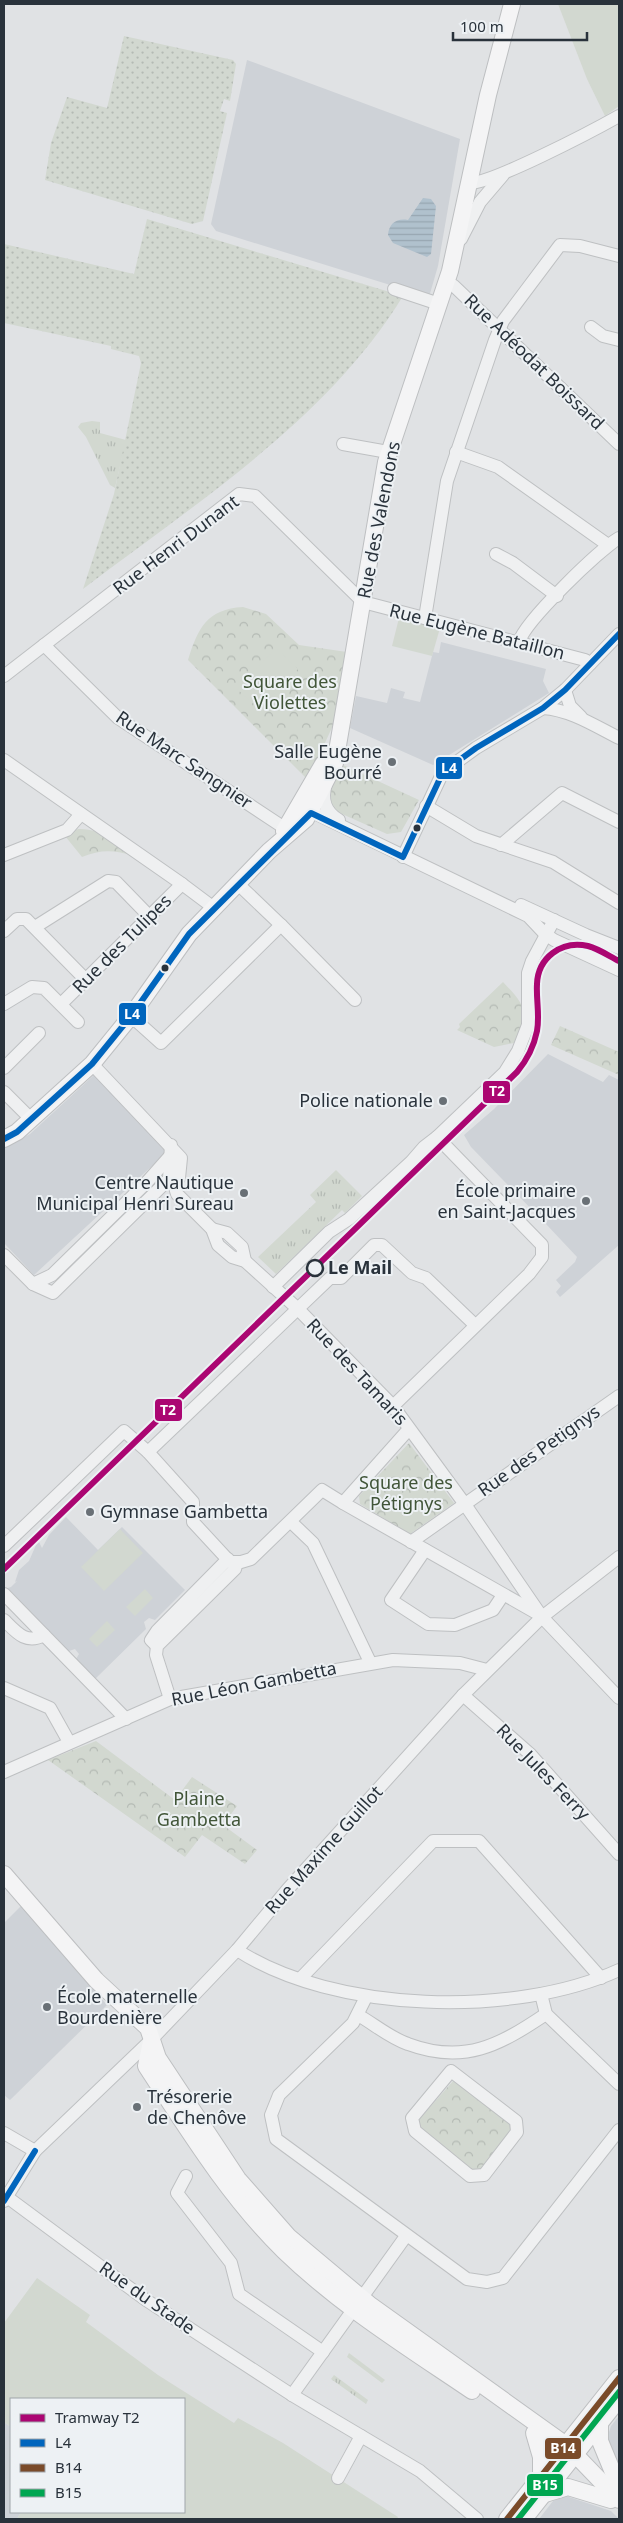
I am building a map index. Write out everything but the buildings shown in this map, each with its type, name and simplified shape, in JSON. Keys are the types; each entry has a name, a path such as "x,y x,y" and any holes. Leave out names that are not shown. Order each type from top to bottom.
{"main road":[{"name":"Rue des Valendons","path":"269,851 286,829 308,809 325,772 335,763 388,452 440,304 452,260 472,125 488,95 512,4"},
{"path":"4,1139 16,1132 92,1064 131,1016 189,934 308,809"},
{"path":"4,1874 96,1980 148,2028 151,2040 146,2066 202,2152 230,2190 284,2250 356,2304 538,2430 568,2453 617,2498"},
{"path":"592,2424 619,2378"},
{"path":"507,2519 541,2476 568,2453 592,2424 619,2399"},
{"path":"538,2430 592,2424"},
{"path":"592,2424 600,2441 617,2498"},
{"path":"538,2430 541,2476"},
{"path":"524,2519 545,2494 568,2453"},
{"path":"545,2494 568,2487 617,2498"}],"street":[{"path":"464,186 505,173 619,116"},
{"path":"452,260 483,198 505,173"},
{"path":"464,186 483,198"},
{"path":"425,618 447,481 499,328 560,245 580,246 619,256"},
{"name":"Rue Adéodat Boissard","path":"446,282 454,286 499,328 619,444"},
{"path":"394,289 440,304"},
{"path":"591,327 603,336 619,340"},
{"path":"343,444 388,452"},
{"path":"456,452 498,467 614,542 556,596 521,633 519,642"},
{"name":"Rue Henri Dunant","path":"4,676 239,494 255,496 363,602"},
{"path":"496,554 513,563 556,596"},
{"name":"Rue Eugène Bataillon","path":"363,602 586,660 590,664"},
{"path":"404,854 443,772 476,748 543,708 565,690 619,634"},
{"name":"Rue Marc Sangnier","path":"44,645 118,718 286,829"},
{"path":"565,690 570,706 583,719"},
{"path":"543,708 583,719 619,738"},
{"path":"4,760 214,908"},
{"path":"325,772 324,790 328,812 350,826 528,916 545,934 619,970"},
{"path":"501,845 562,793 619,822"},
{"path":"426,806 476,836 552,862 619,903"},
{"path":"308,809 350,826"},
{"path":"308,809 404,854 619,948"},
{"path":"4,855 67,830 82,814"},
{"path":"35,927 108,881 116,882 150,917"},
{"name":"Rue des Tulipes","path":"61,1004 182,884"},
{"path":"238,884 355,1000"},
{"path":"4,930 21,918 26,919 86,980"},
{"path":"273,1287 329,1232 349,1219 505,1072 514,1059 528,1025 528,973 545,934 554,920"},
{"path":"131,1016 161,1043 281,925"},
{"name":"Rue des Tulipes","path":"4,1004 32,987 44,988 78,1022"},
{"path":"4,1068 39,1033"},
{"path":"4,1255 32,1284 53,1293 172,1182 179,1178 182,1158 171,1150 92,1064"},
{"path":"4,1092 31,1119"},
{"path":"393,1406 528,1274 542,1257 542,1246 437,1137"},
{"path":"32,1284 52,1275 147,1182 171,1150"},
{"name":"Rue des Tamaris","path":"172,1182 176,1194 212,1229 218,1245 232,1257 245,1261 298,1309 393,1406 464,1503 542,1617"},
{"path":"148,1452 330,1278 341,1278 374,1245 382,1244 412,1273 426,1278 475,1325"},
{"name":"Rue des Petignys","path":"411,1542 619,1396"},
{"path":"343,1503 409,1429"},
{"path":"4,1546 121,1432 127,1432 148,1452 193,1502 193,1522 232,1561 235,1569 157,1646 156,1655 170,1699"},
{"path":"232,1561 251,1559 322,1490 542,1617 619,1698"},
{"path":"291,1522 312,1543 370,1662"},
{"path":"425,1550 392,1600 428,1624 455,1625 492,1610 503,1595"},
{"name":"Rue Maxime Guillot","path":"5,2198 35,2151 151,2040 237,1950 287,1890 463,1695 542,1617 619,1557"},
{"path":"4,1594 126,1719"},
{"path":"4,1620 20,1636 32,1640 44,1635"},
{"name":"Rue Léon Gambetta","path":"4,1772 170,1699 370,1662 429,1660 460,1663 487,1670"},
{"path":"4,1688 50,1708 69,1742"},
{"name":"Rue Jules Ferry","path":"463,1695 530,1754 619,1854"},
{"path":"300,1979 433,1841 479,1841 601,1978"},
{"path":"237,1950 264,1965 300,1979 366,1997 460,2002 541,1994 601,1978 619,1970"},
{"path":"541,1994 546,2014 619,2084"},
{"path":"366,1997 353,2023 279,2095 271,2116 276,2139 467,2279 487,2282 504,2278 619,2130"},
{"path":"358,2015 407,2044 450,2054 482,2049 504,2040 546,2014"},
{"path":"450,2054 451,2071 412,2118 414,2131 470,2176 484,2175 517,2132 516,2121 451,2071"},
{"path":"4,2133 35,2151"},
{"path":"186,2176 176,2192 231,2263 239,2294 323,2352"},
{"name":"Rue du Stade","path":"5,2198 146,2300 292,2395 420,2471 477,2519"},
{"path":"292,2395 406,2236"},
{"path":"338,2478 362,2436"}],"shaded area":[{"path":"247,60 460,139 438,266 429,297 216,231 211,224"},
{"path":"441,642 546,669 543,681 549,693 433,765 350,728 356,696 387,703 391,688 405,692 403,698 420,702 433,652 439,653"},
{"path":"548,1054 603,1082 609,1075 619,1080 619,1245 560,1297 556,1292 561,1286 556,1280 575,1262 577,1257 546,1224 548,1219 544,1215 539,1217 471,1147 464,1135 494,1109"},
{"path":"94,1075 168,1151 34,1275 4,1243 4,1148 30,1134"},
{"path":"66,1517 98,1550 122,1527 185,1590 155,1620 149,1618 144,1622 146,1629 94,1680 75,1661 79,1654 75,1649 66,1652 4,1589 11,1587 17,1581 15,1582 19,1570 29,1561 36,1545 39,1542 42,1548 49,1535"},
{"path":"21,1906 107,2005 10,2100 4,2095 4,1923"},
{"path":"619,2416 619,2468 609,2444 608,2435 611,2426"},
{"path":"4,2422 10,2426 10,2513 20,2513 17,2519 4,2519"},
{"path":"566,2496 611,2511 619,2519 539,2519 553,2501"}],"green space":[{"path":"558,4 619,4 619,106 605,116 587,79"},
{"path":"124,36 233,60 236,64 230,101 224,99 220,111 227,113 203,221 192,224 45,180 51,143 67,97 107,108"},
{"path":"147,219 403,296 372,341 337,382 298,420 214,491 83,589 114,494 141,363 139,356 111,349 111,346 4,323 4,244 134,274"},
{"path":"100,422 100,433 126,440 115,488 110,485 86,437 78,427 81,423"},
{"name":"Square des Violettes","path":"243,607 266,614 299,645 347,652 335,721 308,780 188,660 200,630 212,616"},
{"path":"399,618 440,628 432,656 392,646"},
{"path":"276,648 298,669 259,709 237,689"},
{"path":"341,764 419,800 401,832 387,834 333,810 328,798"},
{"path":"78,829 87,829 102,834 115,841 134,856 108,851 82,857 65,836"},
{"path":"503,982 517,998 523,1010 522,1024 514,1043 494,1047 457,1030 460,1027 459,1024"},
{"path":"560,1026 619,1052 619,1075 551,1045"},
{"path":"336,1170 362,1196 345,1213 342,1210 276,1274 258,1257 316,1202 310,1195"},
{"name":"Square des Pétignys","path":"409,1443 454,1503 410,1534 360,1504 359,1496"},
{"path":"120,1529 143,1553 104,1591 81,1567"},
{"path":"145,1589 153,1598 135,1616 126,1607"},
{"path":"107,1621 115,1630 97,1647 89,1639"},
{"name":"Plaine Gambetta","path":"96,1741 175,1800 192,1777 237,1806 223,1825 257,1850 245,1864 202,1835 185,1857 48,1760"},
{"path":"454,2080 515,2127 478,2174 415,2124"},
{"path":"37,2278 90,2315 86,2322 158,2375 234,2423 238,2418 283,2443 398,2517 397,2519 17,2519 20,2513 185,2513 185,2398 10,2398 10,2426 4,2422 4,2323"},
{"path":"349,2353 385,2380 382,2383 347,2357"},
{"path":"334,2375 368,2400 366,2404 331,2379"}],"water":[{"path":"423,198 431,199 436,206 431,254 427,257 393,243 388,235 392,224 400,220 408,220"}],"tram line":[{"name":"T2","path":"4,1569 517,1072 530,1053 536,1037 538,975 546,959 560,949 578,945 592,947 619,961"}],"transit line":[{"name":"L4","path":"4,1139 17,1132 92,1064 131,1016 189,934 311,813 403,857 443,772 476,748 543,708 565,690 619,634"},
{"name":"L4","path":"4,2201 35,2151"},
{"name":"B14","path":"507,2519 619,2378"},
{"name":"B15","path":"518,2519 619,2392"}],"place":[{"name":"Salle Eugène Bourré","path":"392,762"},
{"name":"Police nationale","path":"443,1101"},
{"name":"Centre Nautique Municipal Henri Sureau","path":"244,1193"},
{"name":"École primaire en Saint-Jacques","path":"586,1201"},
{"name":"Le Mail","path":"315,1268"},
{"name":"Gymnase Gambetta","path":"90,1512"},
{"name":"École maternelle Bourdenière","path":"47,2007"},
{"name":"Trésorerie de Chenôve","path":"137,2107"}]}
